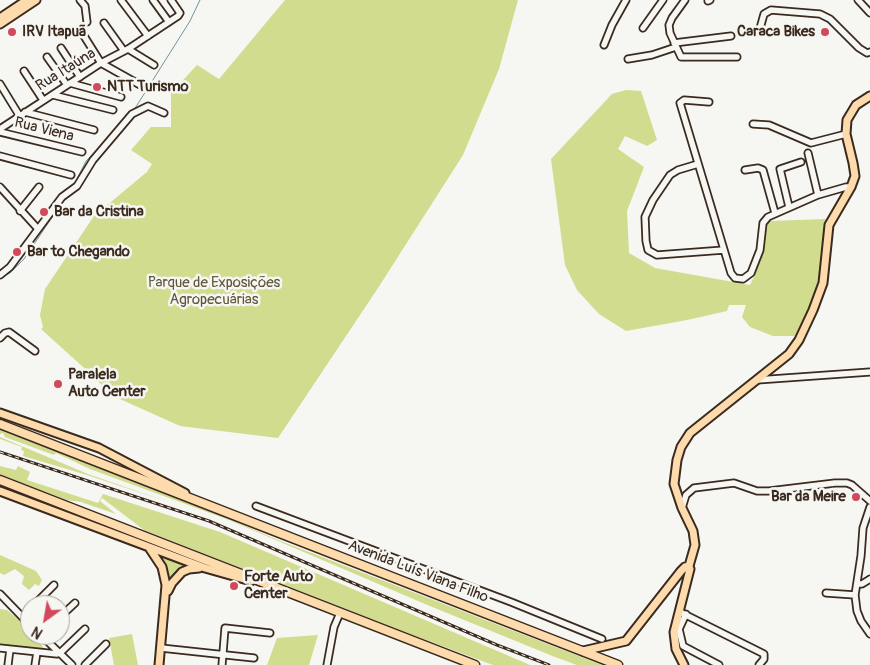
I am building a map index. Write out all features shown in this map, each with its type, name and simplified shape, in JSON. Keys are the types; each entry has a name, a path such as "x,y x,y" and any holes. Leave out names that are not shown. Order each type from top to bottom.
{"highway":[{"name":"Avenida Luís Viana Filho","path":"0,424 618,665"},
{"path":"0,480 475,665"}],"main road":[{"path":"1,15 27,0"},
{"path":"0,24 36,0"},
{"path":"684,665 674,643 674,632 682,613 690,569 688,566 695,545 695,538 676,494 674,481 676,460 680,447 690,433 789,354 802,333 823,283 829,225 851,187 854,176 846,134 846,120 856,105 870,96"},
{"name":"Avenida Luís Viana Filho","path":"0,413 99,448 208,505"},
{"path":"0,491 205,568 278,588"},
{"path":"148,547 162,567 167,594 159,665"},
{"path":"583,651 626,641 681,571 688,566"},
{"path":"167,594 172,583 182,572 195,568 205,568"}],"street":[{"path":"80,0 85,6 86,22"},
{"path":"121,0 148,36"},
{"path":"153,0 169,22 180,14 171,0"},
{"path":"604,44 626,0"},
{"path":"642,28 664,0"},
{"path":"685,0 669,24 670,33 680,56 684,58 737,56"},
{"path":"858,0 870,13"},
{"path":"759,32 764,14 771,10 820,14 830,19 859,48 867,53 870,52"},
{"path":"104,22 126,50 154,66"},
{"name":"Rua Itaúna","path":"0,130 22,113 169,22"},
{"path":"84,36 101,63 142,86"},
{"path":"628,59 652,55 675,45 732,36"},
{"path":"61,48 80,77"},
{"path":"48,56 69,84 121,97"},
{"path":"24,71 43,100"},
{"path":"0,84 22,113 94,130"},
{"path":"53,94 113,110"},
{"path":"709,102 684,100 680,103 732,276 743,279 748,277 759,254 763,223 775,213 818,195 851,187"},
{"path":"856,105 863,110"},
{"path":"0,275 10,267 62,197 74,189 93,160 132,114 148,106 164,113"},
{"path":"753,124 769,125 811,143 846,134"},
{"name":"Rua Viena","path":"0,130 82,152"},
{"path":"808,153 818,195"},
{"path":"0,156 71,175"},
{"path":"788,207 780,169 801,162"},
{"path":"698,164 678,170 670,175 653,200 645,217 648,250 657,255 724,250"},
{"path":"745,170 758,168 762,170 775,213"},
{"path":"20,211 39,187"},
{"path":"0,188 38,229"},
{"path":"0,338 9,332 34,351"},
{"path":"757,380 870,372"},
{"path":"682,508 686,495 694,488 734,483 763,492 847,483 870,500"},
{"path":"256,506 511,602 600,638 606,646"},
{"path":"870,507 863,528 859,584 855,595 857,611 870,634"},
{"path":"859,584 870,579"},
{"path":"859,584 870,587"},
{"path":"44,595 54,585"},
{"path":"826,593 855,595"},
{"path":"0,594 20,615"},
{"path":"0,603 9,603"},
{"path":"70,608 75,603"},
{"path":"327,665 334,627 340,613"},
{"path":"719,665 682,644 678,629 682,613 764,654 764,659 759,665"},
{"path":"61,665 61,655 85,628"},
{"path":"222,665 225,628 270,633"},
{"path":"85,665 106,644"},
{"path":"50,645 72,665"},
{"path":"0,648 61,655"},
{"path":"161,648 254,658"},
{"path":"8,665 10,649"},
{"path":"35,665 37,652"}],"green space":[{"name":"Parque de Exposições Agropecuárias","path":"285,0 518,0 499,69 463,155 378,288 278,438 180,426 111,395 41,329 43,327 40,315 45,289 94,216 147,172 152,164 131,150 151,127 171,127 171,93 197,65 219,79"},
{"path":"626,90 641,91 657,140 647,146 625,136 618,149 644,167 627,211 629,253 655,268 750,285 763,252 766,226 769,221 826,219 819,279 797,336 773,336 750,327 742,317 746,305 729,305 727,311 626,331 599,314 577,290 565,265 551,159 612,94"},
{"path":"0,430 194,504 278,540 602,665 577,665 555,657 425,604 229,520 90,469 56,453 54,455 5,437 3,433 0,434"},
{"path":"0,437 88,474 168,502 23,456 24,451 21,450 22,447 0,439"},
{"path":"0,466 16,470 18,466 30,472 27,480 98,503 103,494 220,532 530,665 493,665 402,631 144,530 102,498 100,501 116,514 81,502 67,500 0,475"},
{"path":"156,552 189,565 180,568 168,581"},
{"path":"0,555 36,571 42,580 39,586 35,584 29,590 22,584 24,576 15,569 4,575 0,573"},
{"path":"0,609 7,610 20,621 20,645 42,645 46,651 0,645"},
{"path":"132,634 138,665 114,665 109,638"},
{"path":"318,635 309,665 267,665 277,638"}],"waterway":[{"path":"134,110 190,21 200,0"},
{"path":"74,185 86,161 103,144"},
{"path":"0,278 10,273 24,259 65,198"}],"railway":[{"path":"0,452 209,521 497,645 549,665"}],"place":[{"name":"IRV Itapuã","path":"12,32"},
{"name":"Caraca Bikes","path":"825,32"},
{"name":"NTT Turismo","path":"97,87"},
{"name":"Bar da Cristina","path":"44,212"},
{"name":"Bar to Chegando","path":"17,252"},
{"name":"Paralela Auto Center","path":"58,384"},
{"name":"Bar da Meire","path":"856,497"},
{"name":"Forte Auto Center","path":"234,586"}]}
